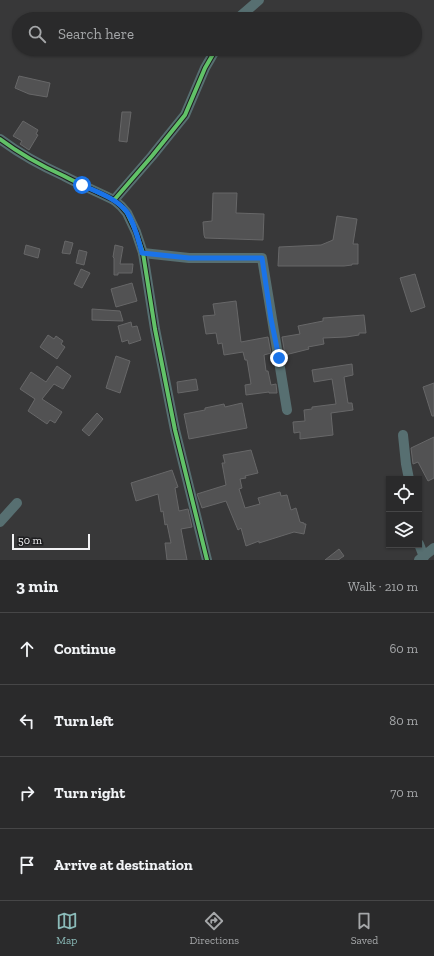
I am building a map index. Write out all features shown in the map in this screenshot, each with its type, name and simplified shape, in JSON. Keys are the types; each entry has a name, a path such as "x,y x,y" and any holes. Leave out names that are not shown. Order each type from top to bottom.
{"street":[{"path":"245,12 258,0"},
{"path":"114,200 185,115 205,68 212,56"},
{"path":"0,140 63,176 114,200 127,213 136,232 142,253 175,430 207,560"},
{"path":"142,253 189,258 262,258 287,410"},
{"path":"403,435 408,476"},
{"path":"0,522 17,503"},
{"path":"420,548 422,558 434,548"}],"building":[{"path":"19,76 50,83 47,97 29,94 15,88"},
{"path":"122,112 131,112 127,142 119,141"},
{"path":"23,121 38,130 36,134 38,135 29,150 20,144 22,141 13,136"},
{"path":"213,193 237,193 236,213 264,214 263,240 205,238 203,222 212,221"},
{"path":"337,216 357,219 353,244 358,244 358,264 344,266 278,266 279,247 321,245 333,240"},
{"path":"65,241 73,243 70,254 62,253"},
{"path":"26,245 40,249 38,258 24,254"},
{"path":"115,245 123,247 120,264 133,264 132,273 118,273 118,275 114,275 113,257"},
{"path":"79,250 87,252 84,265 76,263"},
{"path":"81,269 90,273 82,288 74,284"},
{"path":"415,274 425,307 411,312 400,278"},
{"path":"132,283 137,301 116,307 111,289"},
{"path":"236,301 241,342 268,337 271,353 264,355 266,371 268,371 271,385 276,384 277,393 269,392 246,395 245,385 251,384 247,360 245,360 243,352 224,355 222,343 218,344 216,333 206,334 203,316 215,315 213,304"},
{"path":"92,309 120,311 123,321 92,320"},
{"path":"364,315 366,333 359,333 359,335 346,337 323,338 324,344 308,347 309,349 285,355 282,337 300,334 298,326 323,321 323,318"},
{"path":"131,322 132,327 137,326 141,340 129,344 128,340 122,342 118,326"},
{"path":"48,335 54,339 56,336 63,341 61,344 65,347 57,359 40,347"},
{"path":"116,356 130,361 120,393 106,388"},
{"path":"352,364 353,375 344,377 348,403 352,403 353,410 331,413 333,435 300,439 300,432 294,433 293,422 305,421 304,410 312,409 312,407 336,404 332,379 314,382 312,370"},
{"path":"57,366 71,376 63,389 54,384 42,399 62,412 55,423 50,420 47,424 28,411 35,399 20,389 31,372 46,382"},
{"path":"196,379 198,390 178,393 177,382"},
{"path":"434,383 434,416 432,416 423,387"},
{"path":"242,403 247,428 189,439 184,414 205,410 205,408 224,404 225,407"},
{"path":"97,413 103,419 89,436 82,430"},
{"path":"434,437 434,478 428,481 418,462 413,464 411,448"},
{"path":"251,450 258,473 245,476 246,478 240,479 242,488 239,489 245,508 260,504 258,498 280,492 281,496 287,495 291,510 296,508 300,522 306,524 304,534 294,532 246,546 241,528 238,530 226,501 202,508 197,494 226,485 222,463 225,463 223,455"},
{"path":"172,470 178,487 175,488 179,511 188,509 192,527 181,529 187,560 167,560 165,543 171,543 167,524 165,525 163,511 161,512 158,494 136,501 131,483"},
{"path":"339,549 344,556 338,560 325,560"}],"cycle path":[{"path":"114,200 185,115 205,68 212,56"},
{"path":"0,139 39,164 114,200 127,213 136,232 143,253 155,329 175,430 207,560"}],"route":[{"path":"82,185 114,200 121,206 127,213 136,232 142,253 189,258 262,258 271,319 279,358"}]}
